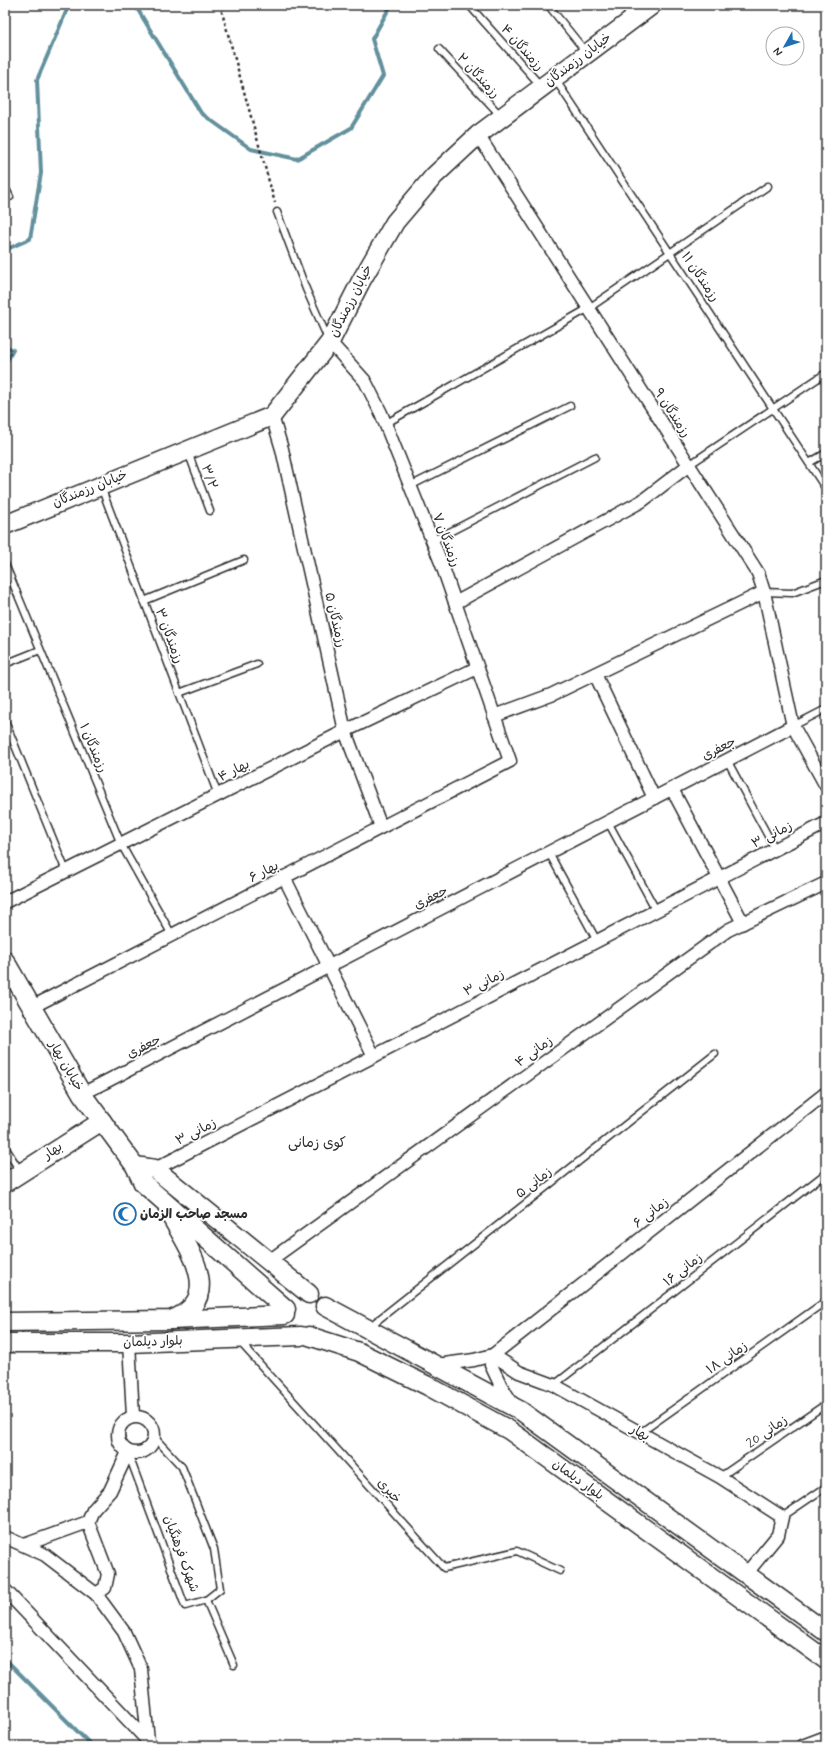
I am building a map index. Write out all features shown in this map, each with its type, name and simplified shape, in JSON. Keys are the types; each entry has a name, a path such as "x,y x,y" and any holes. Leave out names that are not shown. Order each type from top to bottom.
{"main road":[{"name":"خیابان رزمندگان","path":"5,524 272,416 330,342 361,281 394,222 434,176 478,135 652,5"},
{"name":"خیابان بهار","path":"5,961 82,1094 135,1166 143,1183 285,1312"},
{"name":"بهار","path":"5,1183 102,1121"},
{"path":"135,1166 155,1169 309,1294 316,1296 326,1306 326,1322 323,1328 317,1334 305,1336 289,1328 285,1312 294,1297 309,1294"},
{"path":"160,1198 194,1260 200,1274 200,1290 192,1305 186,1312 171,1320"},
{"name":"بلوار دیلمان","path":"326,1306 515,1407 826,1632"},
{"name":"بلوار دیلمان","path":"5,1322 171,1320 285,1312"},
{"name":"بلوار دیلمان","path":"5,1343 129,1343 305,1336 359,1352 428,1386 509,1430 826,1660"},
{"path":"779,1626 792,1608"}],"street":[{"name":"رزمندگان ۹","path":"478,135 758,572 764,592 793,726 826,786"},
{"name":"رزمندگان ۷","path":"330,342 365,381 385,424 432,541 510,761"},
{"name":"رزمندگان ۵","path":"272,416 282,449 346,731 381,828"},
{"path":"454,602 642,501 689,465"},
{"path":"494,716 551,695 764,592"},
{"name":"بهار ۴","path":"5,902 346,731 477,668"},
{"path":"595,674 654,798"},
{"name":"جعفری","path":"82,1094 793,726"},
{"name":"بهار ۶","path":"32,1007 510,761"},
{"path":"672,789 743,923"},
{"name":"زمانی ۳","path":"155,1169 826,823"},
{"path":"284,877 374,1056"},
{"name":"زمانی ۴","path":"269,1261 728,930 826,883"},
{"name":"زمانی ۶","path":"493,1355 826,1093"},
{"path":"129,1343 133,1416"},
{"path":"437,1365 474,1360 493,1355 491,1364 501,1386 515,1407"},
{"name":"بهار","path":"493,1355 519,1372 554,1385 720,1477 782,1518"},
{"path":"133,1416 145,1418 149,1422 153,1427 155,1438 150,1449 139,1454 128,1452 120,1444 118,1432 123,1422 133,1416"},
{"path":"96,1594 104,1588 108,1574 88,1522 93,1510 110,1491 128,1452"},
{"path":"746,1574 778,1535 782,1518"},
{"path":"24,1545 88,1522"},
{"path":"5,1537 45,1555 96,1594 124,1632 142,1669 149,1743"},
{"path":"5,1590 149,1743"},
{"path":"802,1746 826,1738"}],"lane":[{"name":"رزمندگان ۴","path":"469,5 548,83"},
{"path":"548,5 587,54"},
{"path":"623,5 634,19"},
{"name":"رزمندگان ۲","path":"439,49 502,117"},
{"name":"رزمندگان ۱۱","path":"548,83 670,253 826,490"},
{"path":"385,424 589,308 768,186"},
{"path":"5,187 10,197"},
{"path":"277,212 306,289 330,342"},
{"path":"689,465 826,373"},
{"path":"410,486 570,406"},
{"name":"۳/۲","path":"187,450 210,511"},
{"path":"809,463 826,453"},
{"path":"432,541 596,457"},
{"name":"رزمندگان ۳","path":"100,485 218,795"},
{"path":"144,602 244,560"},
{"name":"رزمندگان ۱","path":"5,564 121,844 172,935"},
{"path":"764,592 792,593 825,583"},
{"path":"5,664 40,650"},
{"path":"179,693 257,664"},
{"path":"793,726 826,709"},
{"path":"5,721 66,871"},
{"path":"727,760 775,849"},
{"path":"608,822 656,910"},
{"path":"548,852 597,941"},
{"name":"زمانی ۵","path":"367,1329 715,1054"},
{"path":"5,1147 21,1172"},
{"name":"زمانی ۱۶","path":"554,1385 826,1173"},
{"name":"زمانی ۱۸","path":"640,1433 826,1301"},
{"name":"خیری","path":"236,1338 444,1568 517,1551 560,1571"},
{"name":"زمانی 20","path":"720,1477 826,1404"},
{"name":"شهرک فرهنگیان","path":"128,1452 185,1606 206,1600 220,1589 214,1549 182,1467 155,1438"},
{"path":"782,1518 826,1487"},
{"path":"206,1600 234,1665"}],"path":[{"path":"220,5 277,212"}],"waterway":[{"path":"5,250 30,239 41,173 37,80 69,5"},
{"path":"135,5 201,113 251,149 297,159 351,128 383,76 372,39 391,5"},
{"path":"5,346 13,350 5,364"},
{"path":"5,1659 92,1746"}],"place":[{"name":"مسجد صاحب الزمان","path":"125,1214"}],"district":[{"name":"کوی زمانی","path":"317,1143"}]}
